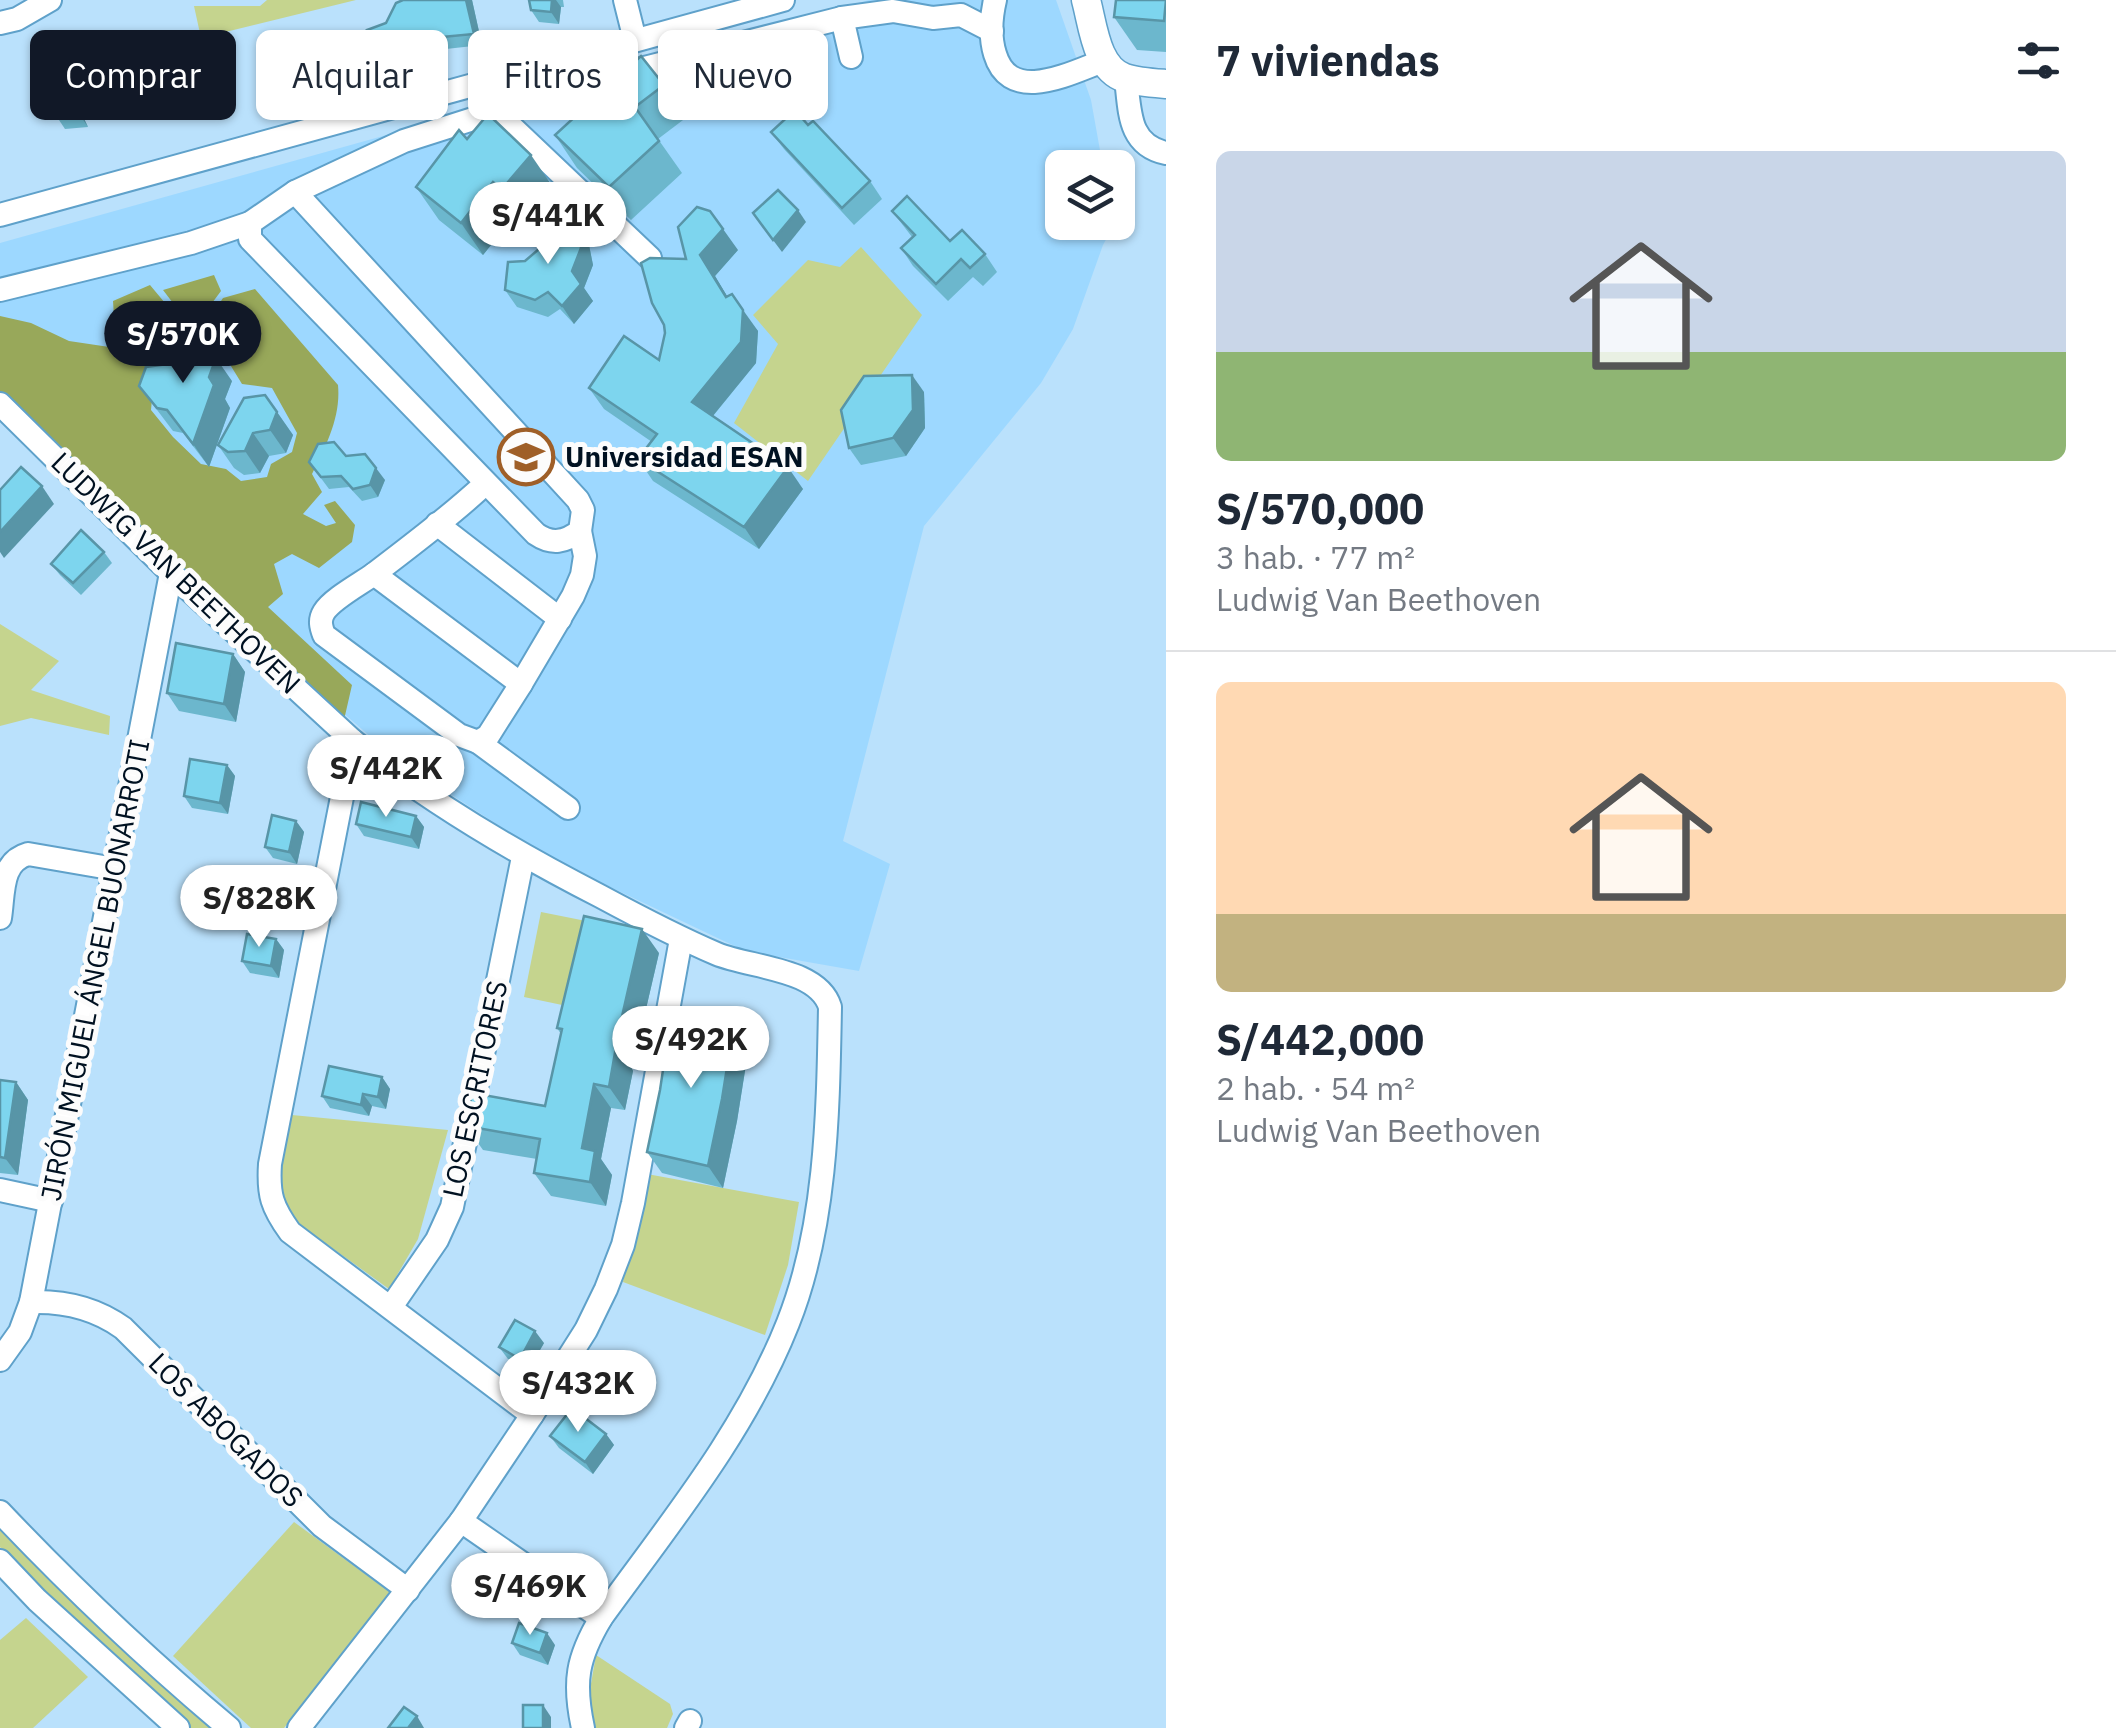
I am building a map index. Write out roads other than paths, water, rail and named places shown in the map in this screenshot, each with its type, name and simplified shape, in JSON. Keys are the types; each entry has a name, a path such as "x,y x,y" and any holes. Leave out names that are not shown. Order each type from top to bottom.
{"main road":[{"path":"1086,0 1103,61 1112,73 1126,79 1166,84"}],"street":[{"path":"0,22 17,19 50,0"},
{"path":"625,0 632,30"},
{"path":"638,39 783,0"},
{"path":"842,18 893,0"},
{"path":"995,0 992,31 996,58 1003,73 1014,80 1030,82 1058,77 1103,61"},
{"path":"638,70 842,18 892,11 933,18 961,15 992,31"},
{"path":"842,18 851,57"},
{"path":"1126,79 1134,128 1152,150 1166,154"},
{"path":"0,215 468,86"},
{"path":"0,290 191,243 250,223 295,192 404,141 471,120"},
{"path":"504,120 650,258"},
{"path":"295,192 578,500 583,510 582,575 521,684 488,736 478,742"},
{"path":"250,223 250,240 536,534 557,542 569,540 580,530"},
{"name":"LUDWIG VAN BEETHOVEN","path":"0,404 172,573 383,765 523,856 682,939 724,957 803,978 826,995 830,1007 828,1121 807,1258 790,1319 740,1420 601,1618"},
{"path":"485,484 327,608 320,621 324,635 459,735 478,742 568,808"},
{"path":"437,524 560,618"},
{"name":"JIRÓN MIGUEL ÁNGEL BUONARROTI","path":"0,1360 20,1332 31,1302 172,573"},
{"path":"374,574 521,684"},
{"path":"353,741 268,1190 276,1213 290,1232 532,1415"},
{"path":"0,918 8,868 17,858 28,854 115,868"},
{"name":"LOS ESCRITORES","path":"392,1307 437,1240 452,1207 523,856"},
{"path":"299,1728 461,1521 586,1330 606,1289 634,1203 682,939"},
{"path":"0,1190 51,1201"},
{"name":"LOS ABOGADOS","path":"31,1302 50,1301 77,1307 109,1318 123,1328 322,1526 408,1590"},
{"path":"0,1512 60,1576 228,1728"},
{"path":"461,1521 601,1618 580,1663 577,1702 582,1728"},
{"path":"0,1562 178,1728"}],"place":[{"name":"Universidad ESAN","path":"526,457"}]}
